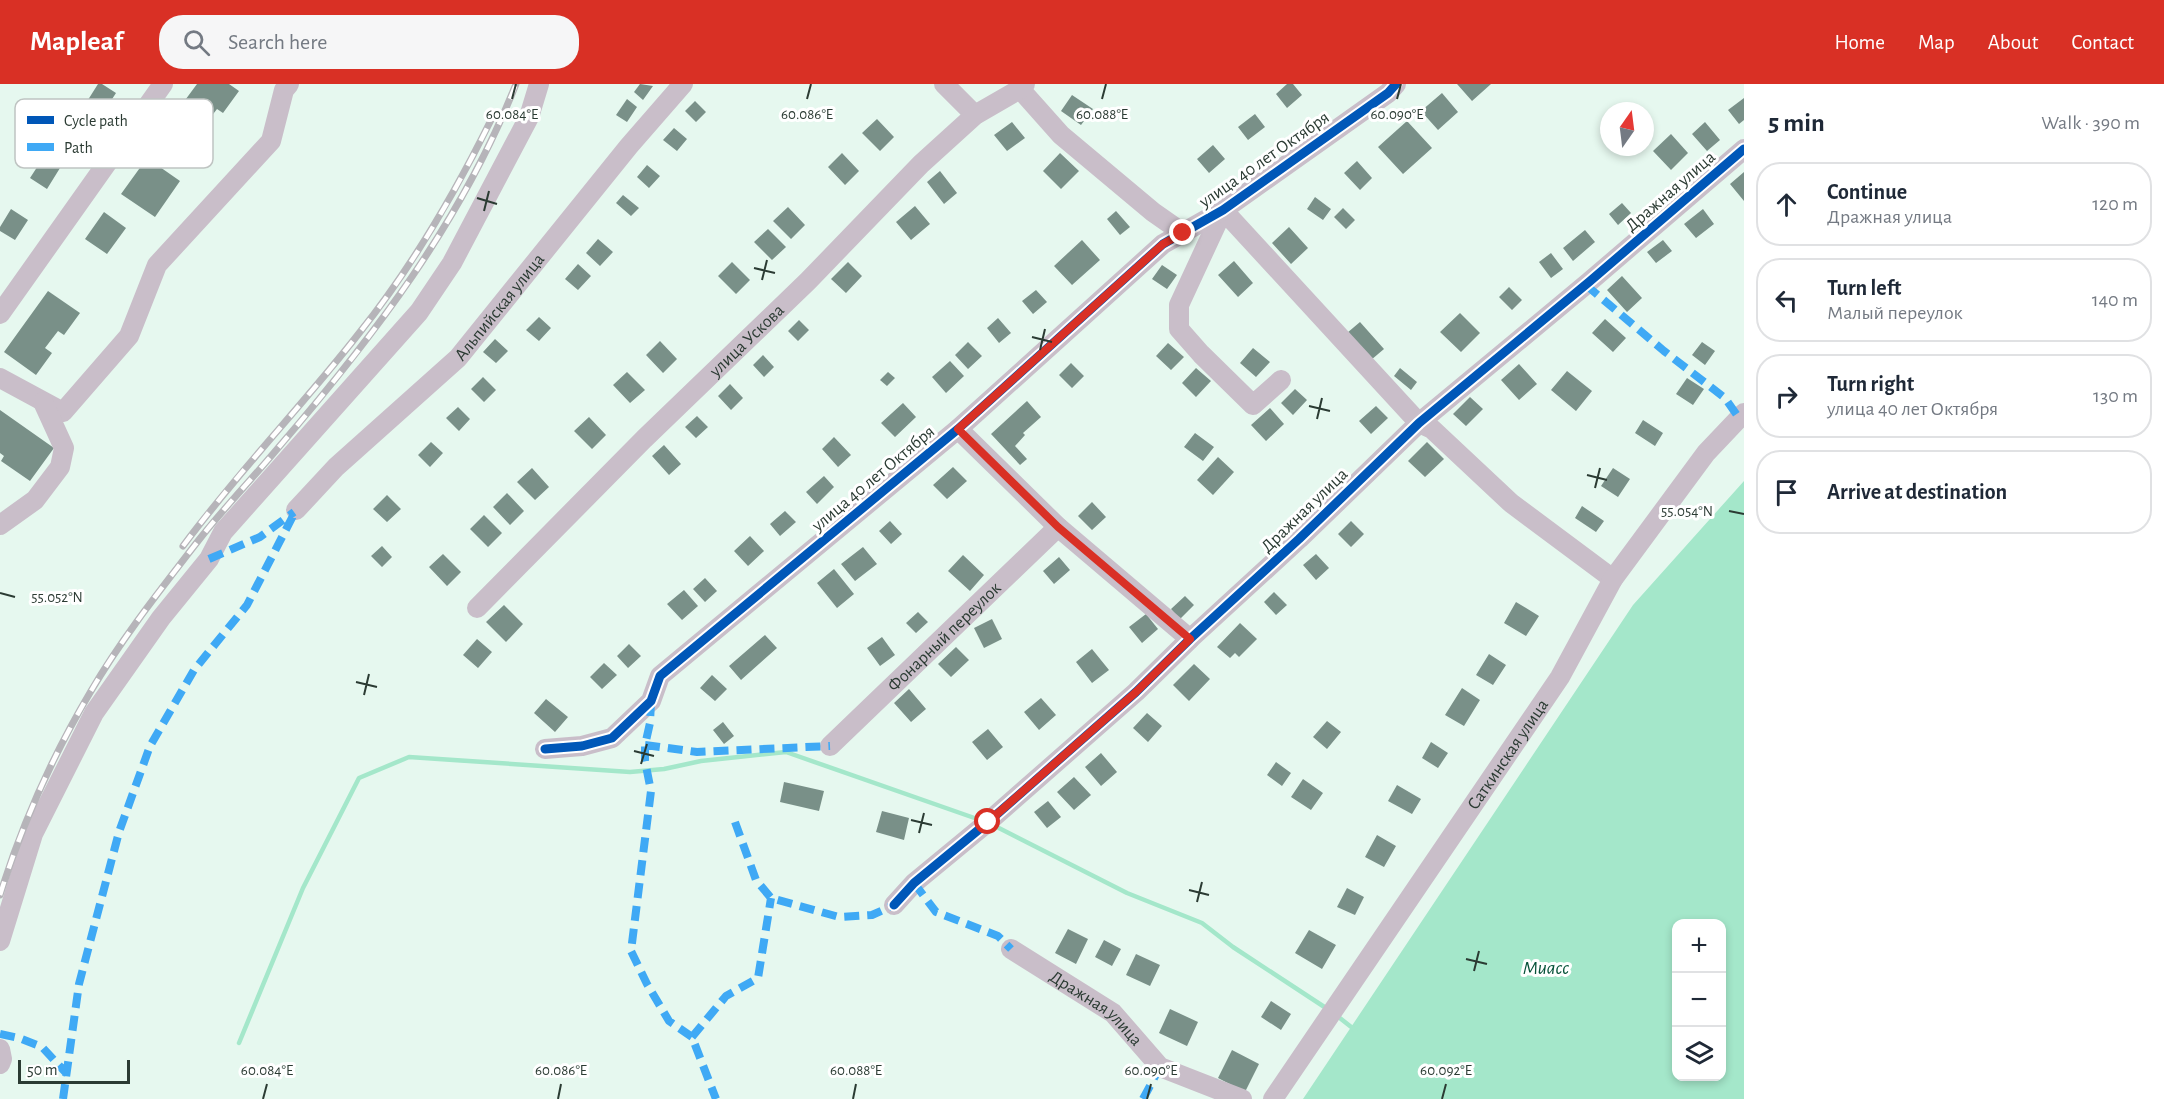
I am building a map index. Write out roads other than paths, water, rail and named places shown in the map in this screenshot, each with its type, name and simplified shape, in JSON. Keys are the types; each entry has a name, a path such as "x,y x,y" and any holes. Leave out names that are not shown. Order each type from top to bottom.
{"street":[{"path":"153,99 164,84"},
{"path":"0,378 63,412 129,336 158,266 271,141 284,90 289,84"},
{"path":"0,941 33,834 94,713 161,618 209,559 224,532 418,312 452,263 529,117 539,84"},
{"name":"Альпийская улица","path":"296,510 336,467 458,358 629,146 683,84"},
{"path":"944,84 975,115"},
{"name":"улица 40 лет Октября","path":"545,749 582,746 612,738 651,701 660,676 958,429 1163,244 1223,210 1388,93 1396,84"},
{"path":"1022,87 1061,135 1153,212 1183,233"},
{"name":"улица Ускова","path":"477,608 644,439 808,281 921,164 975,115 1022,87"},
{"name":"Дражная улица","path":"894,905 914,883 988,822 1136,692 1419,423 1744,149"},
{"path":"0,314 104,168"},
{"path":"1281,380 1253,405 1179,329 1179,305 1223,210 1419,423 1432,429 1511,503 1613,579"},
{"path":"0,525 35,501 60,467 64,448 43,402"},
{"name":"Саткинская улица","path":"1273,1099 1560,677 1613,579 1706,453 1744,413"},
{"path":"958,429 1058,527 1190,639"},
{"name":"Фонарный переулок","path":"830,746 1058,527"},
{"name":"Дражная улица","path":"1011,949 1113,1013 1160,1066 1242,1099"},
{"path":"0,1049 2,1059 0,1064"}],"water":[{"name":"Миасс","path":"1744,481 1744,1099 1303,1099 1633,605"}],"waterway":[{"path":"239,1043 303,888 359,778 409,757 630,772 664,769 701,761 786,752 983,821"},
{"path":"993,825 1127,893 1202,923 1233,947 1329,1010"},
{"path":"1336,1015 1355,1030"}],"railway":[{"path":"0,895 18,842 40,790 77,715 103,671 142,614 198,541 314,406 412,276 442,231 469,184 516,84"},
{"path":"183,546 379,307 431,230 491,120"}]}
